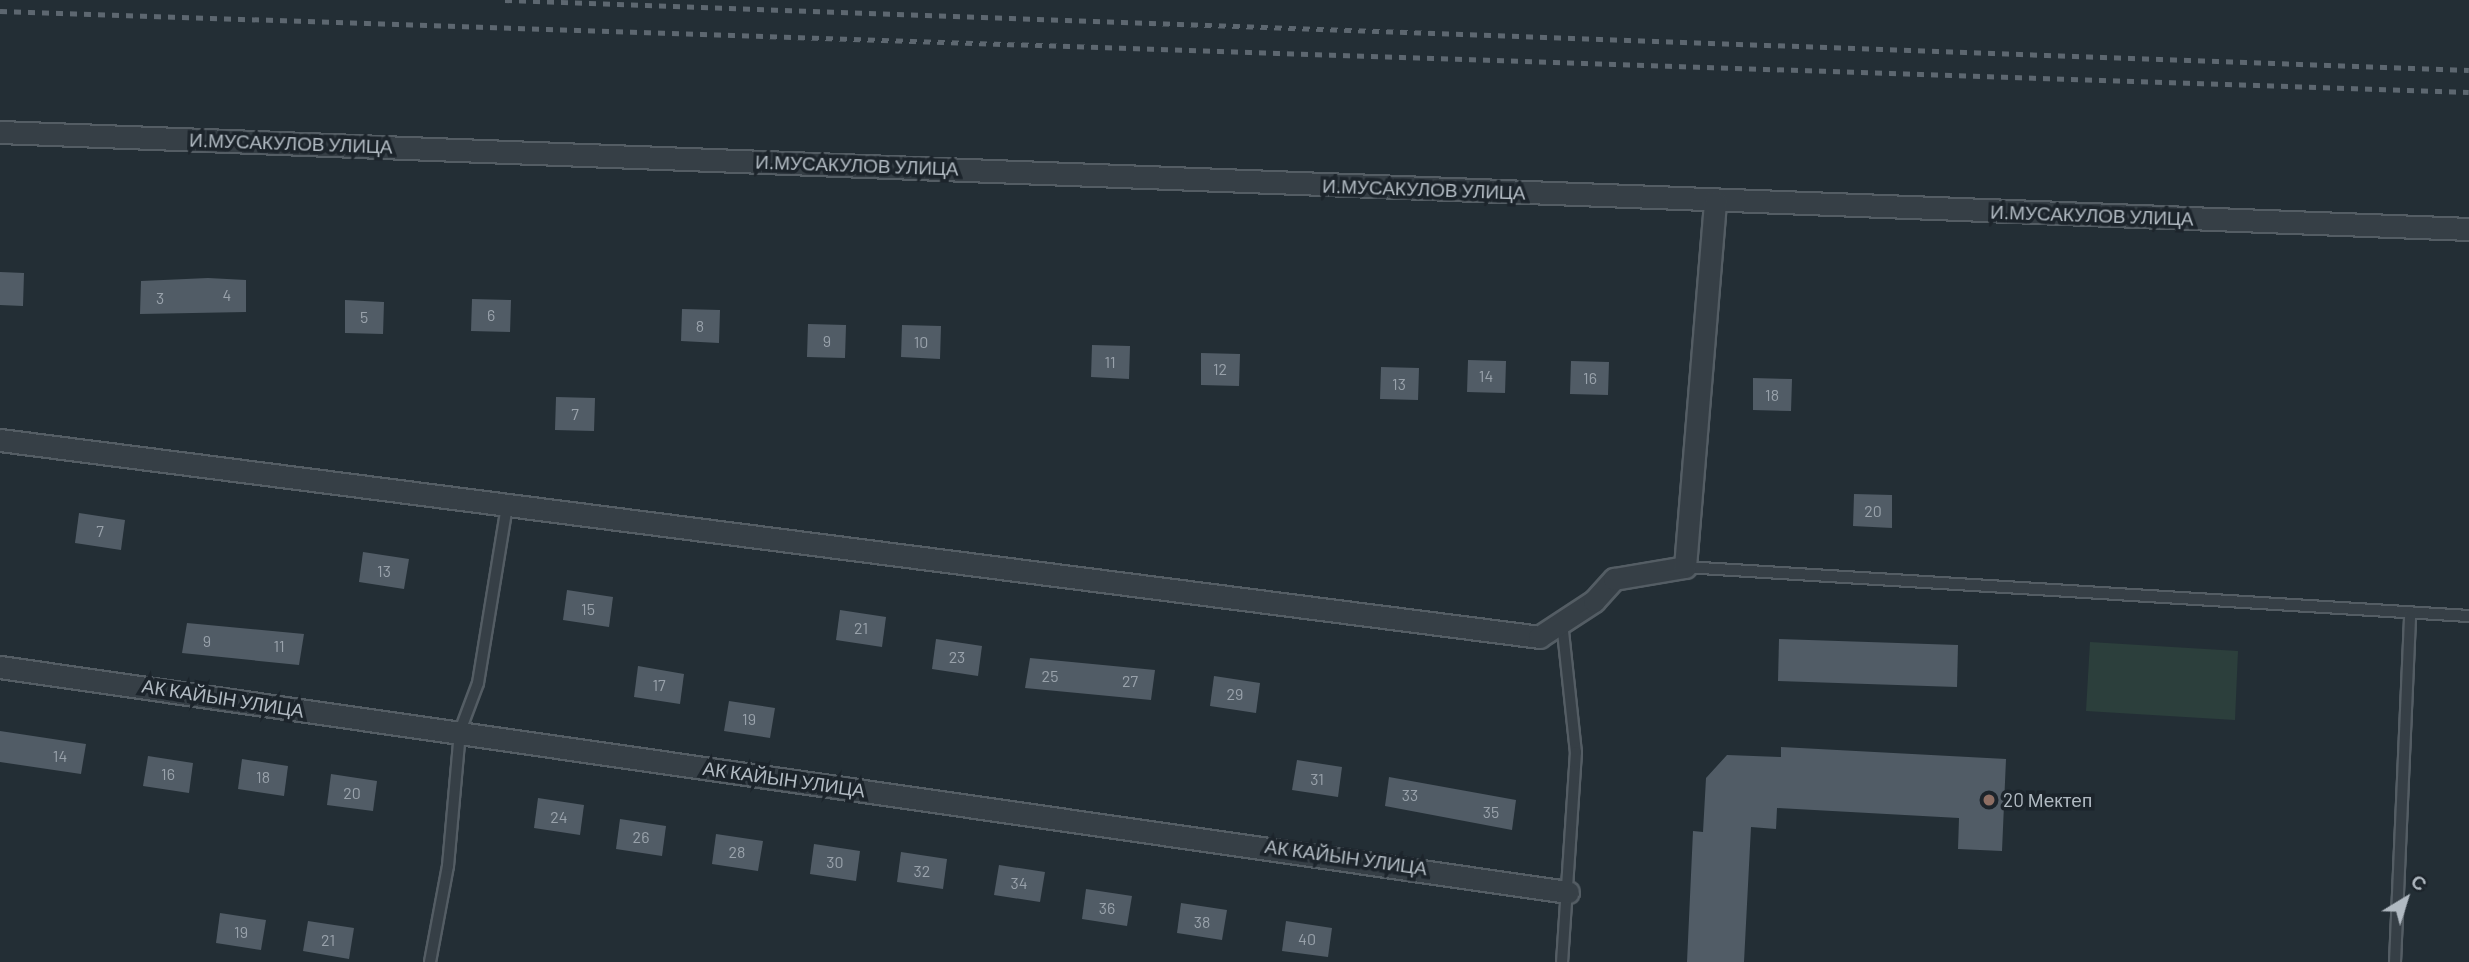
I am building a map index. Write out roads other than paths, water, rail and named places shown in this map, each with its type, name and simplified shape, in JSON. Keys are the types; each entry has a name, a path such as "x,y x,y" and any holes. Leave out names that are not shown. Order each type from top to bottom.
{"street":[{"name":"И.МУСАКУЛОВ УЛИЦА","path":"0,132 1715,202 2469,229"},
{"path":"0,440 1406,623 1539,637 1562,622 1614,579 1685,568 1715,202"},
{"name":"АК КАЙЫН УЛИЦА","path":"0,667 1568,892"}],"lane":[{"path":"430,962 448,866 460,731 478,684 507,505"},
{"path":"1685,568 2469,616"},
{"path":"2395,962 2410,612"},
{"path":"1562,622 1576,752 1562,962"}],"railway":[{"path":"505,0 2469,70"},
{"path":"0,11 2469,92"}],"place":[{"name":"20 Мектеп","path":"1989,800"}]}
